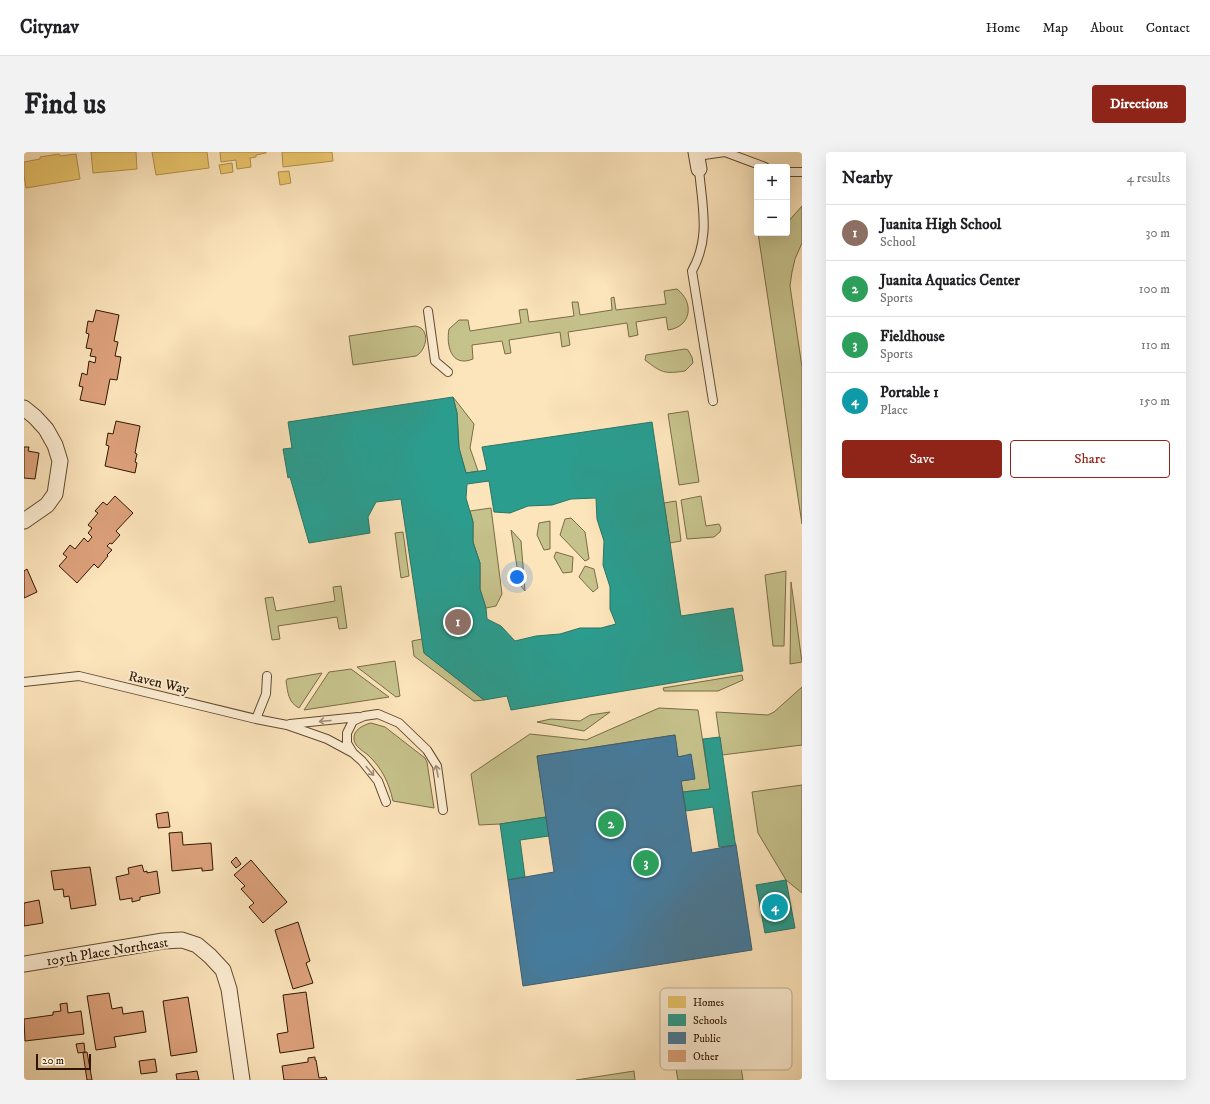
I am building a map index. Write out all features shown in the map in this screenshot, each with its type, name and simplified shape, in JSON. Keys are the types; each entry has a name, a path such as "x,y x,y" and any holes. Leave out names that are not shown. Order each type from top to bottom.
{"street":[{"path":"24,408 46,429 55,445 60,461 55,494 47,506 24,521"},
{"name":"105th Place Northeast","path":"24,964 163,941 182,940 197,945 210,956 222,970 229,989 242,1080"}],"lane":[{"path":"713,401 692,271 700,255 705,227 697,159 725,152 757,164"},
{"path":"790,172 802,172"},
{"path":"428,311 435,361 448,372"},
{"name":"Raven Way","path":"24,682 79,676 256,719 287,725"},
{"path":"256,719 266,694 267,676"},
{"path":"287,725 378,714 399,723 427,750 437,766 443,810"},
{"path":"352,753 348,743 348,733 353,721 364,716"},
{"path":"287,725 326,739 352,753 362,762 378,781 386,802"}],"shaded area":[{"path":"802,206 802,243 795,259 790,286 802,367 802,524 758,236 790,236 790,220"},
{"path":"677,289 686,301 688,314 682,324 676,328 668,330 666,317 636,322 638,335 629,337 627,323 568,332 570,345 562,347 560,332 509,340 511,353 505,354 502,341 472,345 473,359 466,361 455,358 449,348 449,329 459,320 468,320 470,331 521,323 519,310 527,309 529,322 574,316 572,302 578,302 580,315 612,310 611,298 614,297 616,310 666,304 664,291"},
{"path":"415,326 423,331 426,340 423,349 416,356 353,365 349,336"},
{"path":"685,349 688,350 692,357 693,363 685,371 664,372 655,368 645,360 646,355"},
{"path":"453,397 474,424 470,448 478,471 466,473 459,448 457,413"},
{"path":"688,411 699,482 679,485 668,414"},
{"path":"701,496 706,526 719,524 721,528 720,532 714,537 687,539 681,500"},
{"path":"676,501 681,541 670,543 664,503"},
{"path":"491,508 502,594 496,606 486,608 480,589 480,563 473,542 473,522 470,511"},
{"path":"571,518 585,532 589,559 585,561 560,535 565,519"},
{"path":"550,521 550,549 544,550 537,535 539,523"},
{"path":"511,530 521,541 525,591 520,585"},
{"path":"403,532 409,576 401,578 395,533"},
{"path":"556,552 573,557 572,572 563,573 554,557"},
{"path":"585,566 594,569 598,588 593,592 579,577"},
{"path":"786,571 784,646 773,646 765,575"},
{"path":"791,582 802,662 790,664"},
{"path":"341,586 347,628 339,629 337,617 278,626 280,639 272,640 265,598 273,597 276,611 335,601 333,587"},
{"path":"422,639 424,653 484,700 474,701 414,656 412,641"},
{"path":"395,661 400,696 396,697 357,667"},
{"path":"351,669 389,697 304,710 329,672"},
{"path":"322,673 299,708 295,706 289,697 286,681 287,679"},
{"path":"742,675 743,680 718,691 664,691 663,688"},
{"path":"802,687 802,745 722,755 716,712 768,715 774,712"},
{"path":"659,708 698,710 710,789 683,792 681,781 694,779 691,755 678,757 675,735 537,756 546,817 500,824 479,825 471,774 530,734 586,740"},
{"path":"610,712 584,731 537,722 551,719 580,721 590,715"},
{"path":"371,723 385,727 425,758 427,762 434,808 393,801 387,782 381,771 373,760 354,742 355,733 365,725"},
{"path":"802,785 802,893 786,880 758,833 752,792"},
{"path":"676,1070 741,1070 743,1080 678,1080"},
{"path":"634,1071 635,1080 576,1080"}],"building: Homes":[{"path":"91,152 136,152 137,169 93,173"},
{"path":"152,152 207,152 209,168 156,175"},
{"path":"220,152 266,153 250,158 251,167 237,169 236,160 221,162"},
{"path":"282,152 332,152 333,161 283,167"},
{"path":"59,154 60,156 76,154 80,179 26,188 24,162 40,159 40,157"},
{"path":"232,163 233,172 221,174 219,165"},
{"path":"289,171 291,183 280,185 278,172"}],"building: Schools":[{"path":"453,397 457,413 459,448 466,473 487,470 482,447 652,422 681,616 733,608 743,671 511,710 507,696 484,700 424,653 401,499 376,502 368,517 370,533 309,543 290,477 288,478 283,449 292,448 288,422","holes":["489,481 494,512 510,513 528,506 552,505 571,499 596,498 597,519 604,541 603,565 610,587 610,609 616,624 601,628 580,628 560,634 536,636 515,641 501,626 487,619 486,608 480,589 480,563 473,542 473,522 466,498 467,484"]},
{"path":"720,737 736,845 719,847 713,807 686,811 683,792 710,789 703,739"},
{"path":"546,817 549,836 520,840 525,877 508,880 500,824"},
{"path":"786,880 795,928 765,933 756,885"}],"building: Public":[{"path":"675,735 678,757 691,754 695,779 681,781 692,853 736,845 752,950 523,986 508,880 554,872 537,756"}],"building: Other":[{"path":"96,310 119,315 114,341 118,342 115,356 121,357 117,380 110,379 105,405 80,400 83,387 79,386 82,373 87,375 89,361 95,363 96,357 90,356 92,349 86,348 89,334 86,333 88,321 93,322"},
{"path":"116,421 140,426 135,453 137,454 135,462 137,463 135,473 105,466 109,446 106,445 108,433 113,434"},
{"path":"24,447 29,447 28,451 39,453 35,479 24,478"},
{"path":"115,496 133,513 116,531 120,535 112,544 110,543 107,546 112,550 107,555 108,556 98,568 94,564 77,583 59,566 67,557 63,554 70,545 75,549 84,538 88,542 92,537 88,533 92,528 88,525 98,513 95,511 103,502 107,505"},
{"path":"27,569 37,592 24,598 24,571"},
{"path":"168,812 170,827 158,828 156,814"},
{"path":"182,832 183,845 211,843 213,870 202,871 202,868 172,871 169,833"},
{"path":"236,857 241,864 236,868 231,862"},
{"path":"251,860 287,902 263,923 249,907 254,903 241,889 245,886 234,875"},
{"path":"142,865 144,872 147,871 147,873 157,871 160,893 140,897 140,900 132,902 132,898 120,900 116,877 129,874 128,868"},
{"path":"90,867 96,905 71,909 69,896 64,897 63,889 54,890 51,871"},
{"path":"39,900 43,923 24,926 24,903"},
{"path":"298,922 310,961 306,963 313,983 293,989 275,930"},
{"path":"306,992 314,1048 280,1053 277,1034 288,1032 283,995"},
{"path":"109,993 112,1009 122,1007 123,1014 143,1011 146,1032 114,1037 116,1047 96,1050 87,996"},
{"path":"188,997 197,1052 171,1056 163,1001"},
{"path":"67,1003 68,1013 81,1011 84,1034 25,1041 24,1019 53,1015 53,1012 61,1011 60,1004"},
{"path":"84,1043 85,1052 78,1053 76,1044"},
{"path":"87,1052 92,1080 87,1080 83,1053"},
{"path":"315,1057 319,1078 326,1077 327,1080 284,1080 282,1066 308,1062 308,1058"},
{"path":"155,1059 157,1072 141,1074 139,1061"},
{"path":"197,1071 199,1080 177,1080 176,1074"}],"place":[{"name":"Juanita High School","path":"458,622"},
{"name":"Juanita Aquatics Center","path":"611,824"},
{"name":"Fieldhouse","path":"646,863"},
{"name":"Portable 1","path":"775,907"}]}
